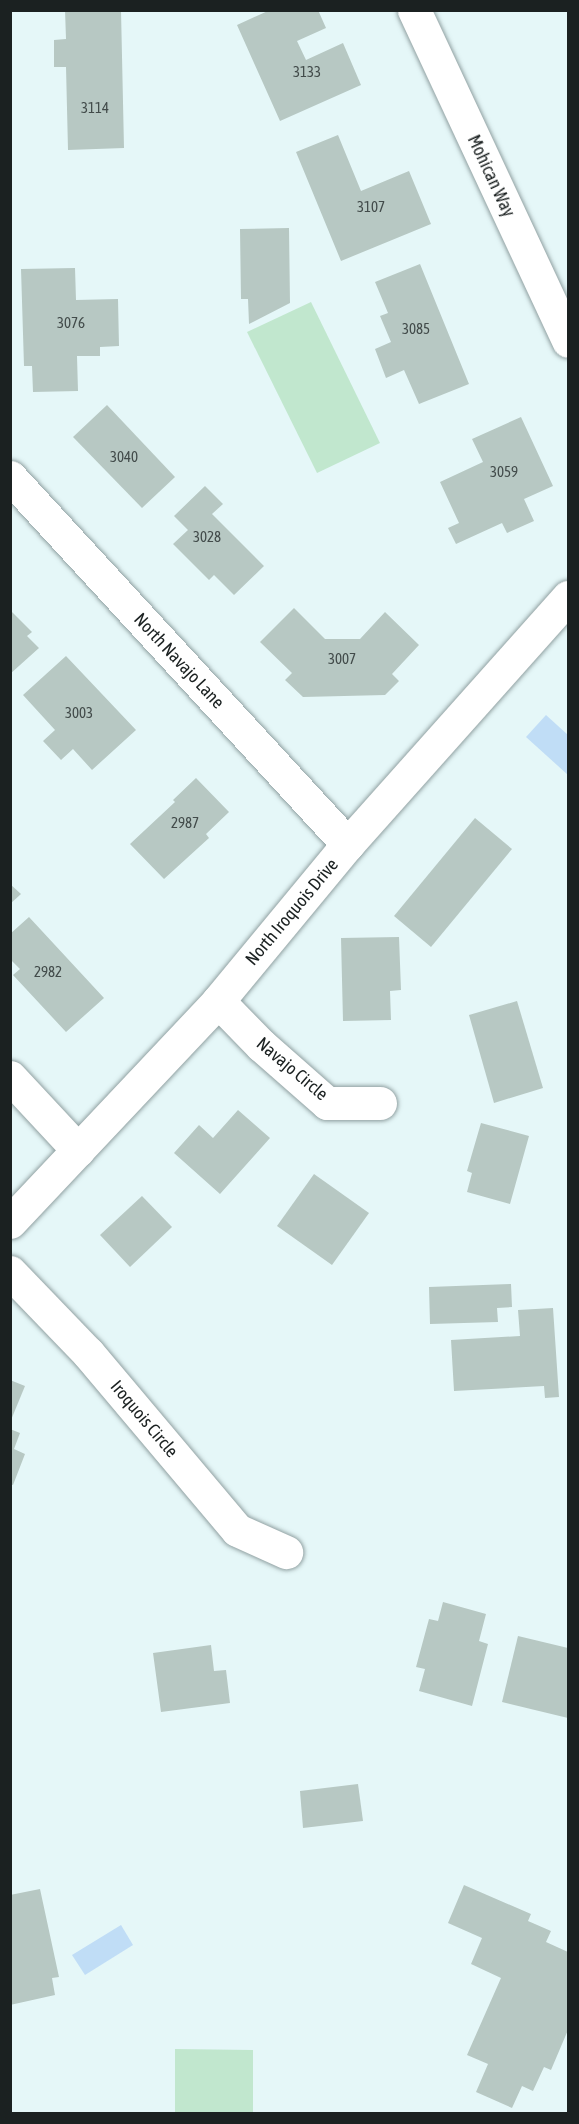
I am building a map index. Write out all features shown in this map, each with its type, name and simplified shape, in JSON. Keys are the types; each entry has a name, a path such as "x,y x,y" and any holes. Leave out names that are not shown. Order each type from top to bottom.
{"street":[{"name":"Mohican Way","path":"414,10 568,341"},
{"name":"North Navajo Lane","path":"10,477 348,844"},
{"name":"North Iroquois Drive","path":"10,1222 218,1001 348,844 568,597"},
{"name":"Navajo Circle","path":"218,1001 261,1045 327,1103 380,1103"},
{"path":"10,1077 78,1150"},
{"name":"Iroquois Circle","path":"10,1272 88,1353 237,1530 286,1552"}],"green space":[{"path":"311,302 380,443 317,473 247,332"},
{"path":"175,2049 253,2050 253,2113 175,2113"}],"water":[{"path":"546,715 568,735 568,775 526,737"},
{"path":"121,1925 133,1945 85,1975 72,1955"}],"building":[{"path":"65,10 121,10 124,148 68,150 66,67 54,67 54,40 66,39"},
{"path":"270,10 318,10 326,28 297,41 306,60 343,43 361,85 280,121 237,25"},
{"path":"338,135 361,191 409,171 431,224 341,261 296,152"},
{"path":"289,228 290,303 249,324 248,299 241,299 240,229"},
{"path":"420,264 469,384 419,404 404,370 386,378 375,349 391,342 380,316 388,313 375,282"},
{"path":"75,268 76,300 118,299 119,346 100,347 100,356 77,356 78,391 33,392 32,366 24,366 21,269"},
{"path":"107,405 175,477 142,508 73,437"},
{"path":"521,417 553,486 524,499 534,521 507,533 502,523 456,544 448,528 459,523 440,482 483,462 472,439"},
{"path":"205,486 223,504 212,514 264,566 234,595 214,575 209,580 173,544 188,530 174,516"},
{"path":"294,608 325,639 360,639 385,612 419,645 392,674 399,681 385,695 303,697 285,680 292,673 260,642"},
{"path":"10,610 32,632 27,636 39,648 10,674"},
{"path":"66,656 136,730 92,770 73,749 61,760 43,741 55,730 23,695"},
{"path":"196,778 229,812 206,834 209,838 164,879 130,844 175,802 173,800"},
{"path":"475,818 512,849 431,947 394,916"},
{"path":"10,884 21,894 10,904"},
{"path":"29,917 104,998 66,1032 13,975 20,969 10,959 10,934"},
{"path":"399,937 401,990 390,991 391,1020 343,1021 341,938"},
{"path":"517,1001 543,1088 494,1103 469,1015"},
{"path":"238,1110 270,1138 220,1194 174,1153 199,1125 213,1138"},
{"path":"481,1123 529,1136 510,1204 467,1192 472,1173 467,1171"},
{"path":"314,1174 369,1213 332,1265 277,1226"},
{"path":"142,1196 172,1227 130,1267 100,1235"},
{"path":"511,1284 512,1307 497,1308 498,1322 430,1324 429,1287"},
{"path":"553,1308 559,1397 545,1398 544,1386 454,1391 451,1340 520,1336 518,1310"},
{"path":"10,1380 25,1386 11,1420 10,1420"},
{"path":"10,1429 20,1433 14,1449 25,1454 13,1485 10,1484"},
{"path":"443,1602 486,1614 479,1641 488,1644 472,1706 419,1691 425,1669 416,1667 429,1619 438,1621"},
{"path":"518,1636 568,1648 568,1718 502,1702"},
{"path":"211,1645 214,1671 226,1670 230,1703 161,1712 153,1653"},
{"path":"358,1784 363,1821 303,1828 300,1791"},
{"path":"464,1885 531,1914 528,1921 551,1931 546,1942 568,1952 568,2030 551,2070 544,2067 533,2091 522,2086 512,2108 476,2092 488,2064 467,2055 501,1978 471,1964 482,1938 448,1923"},
{"path":"40,1889 59,1977 52,1978 55,1995 10,2005 10,1895"}]}
